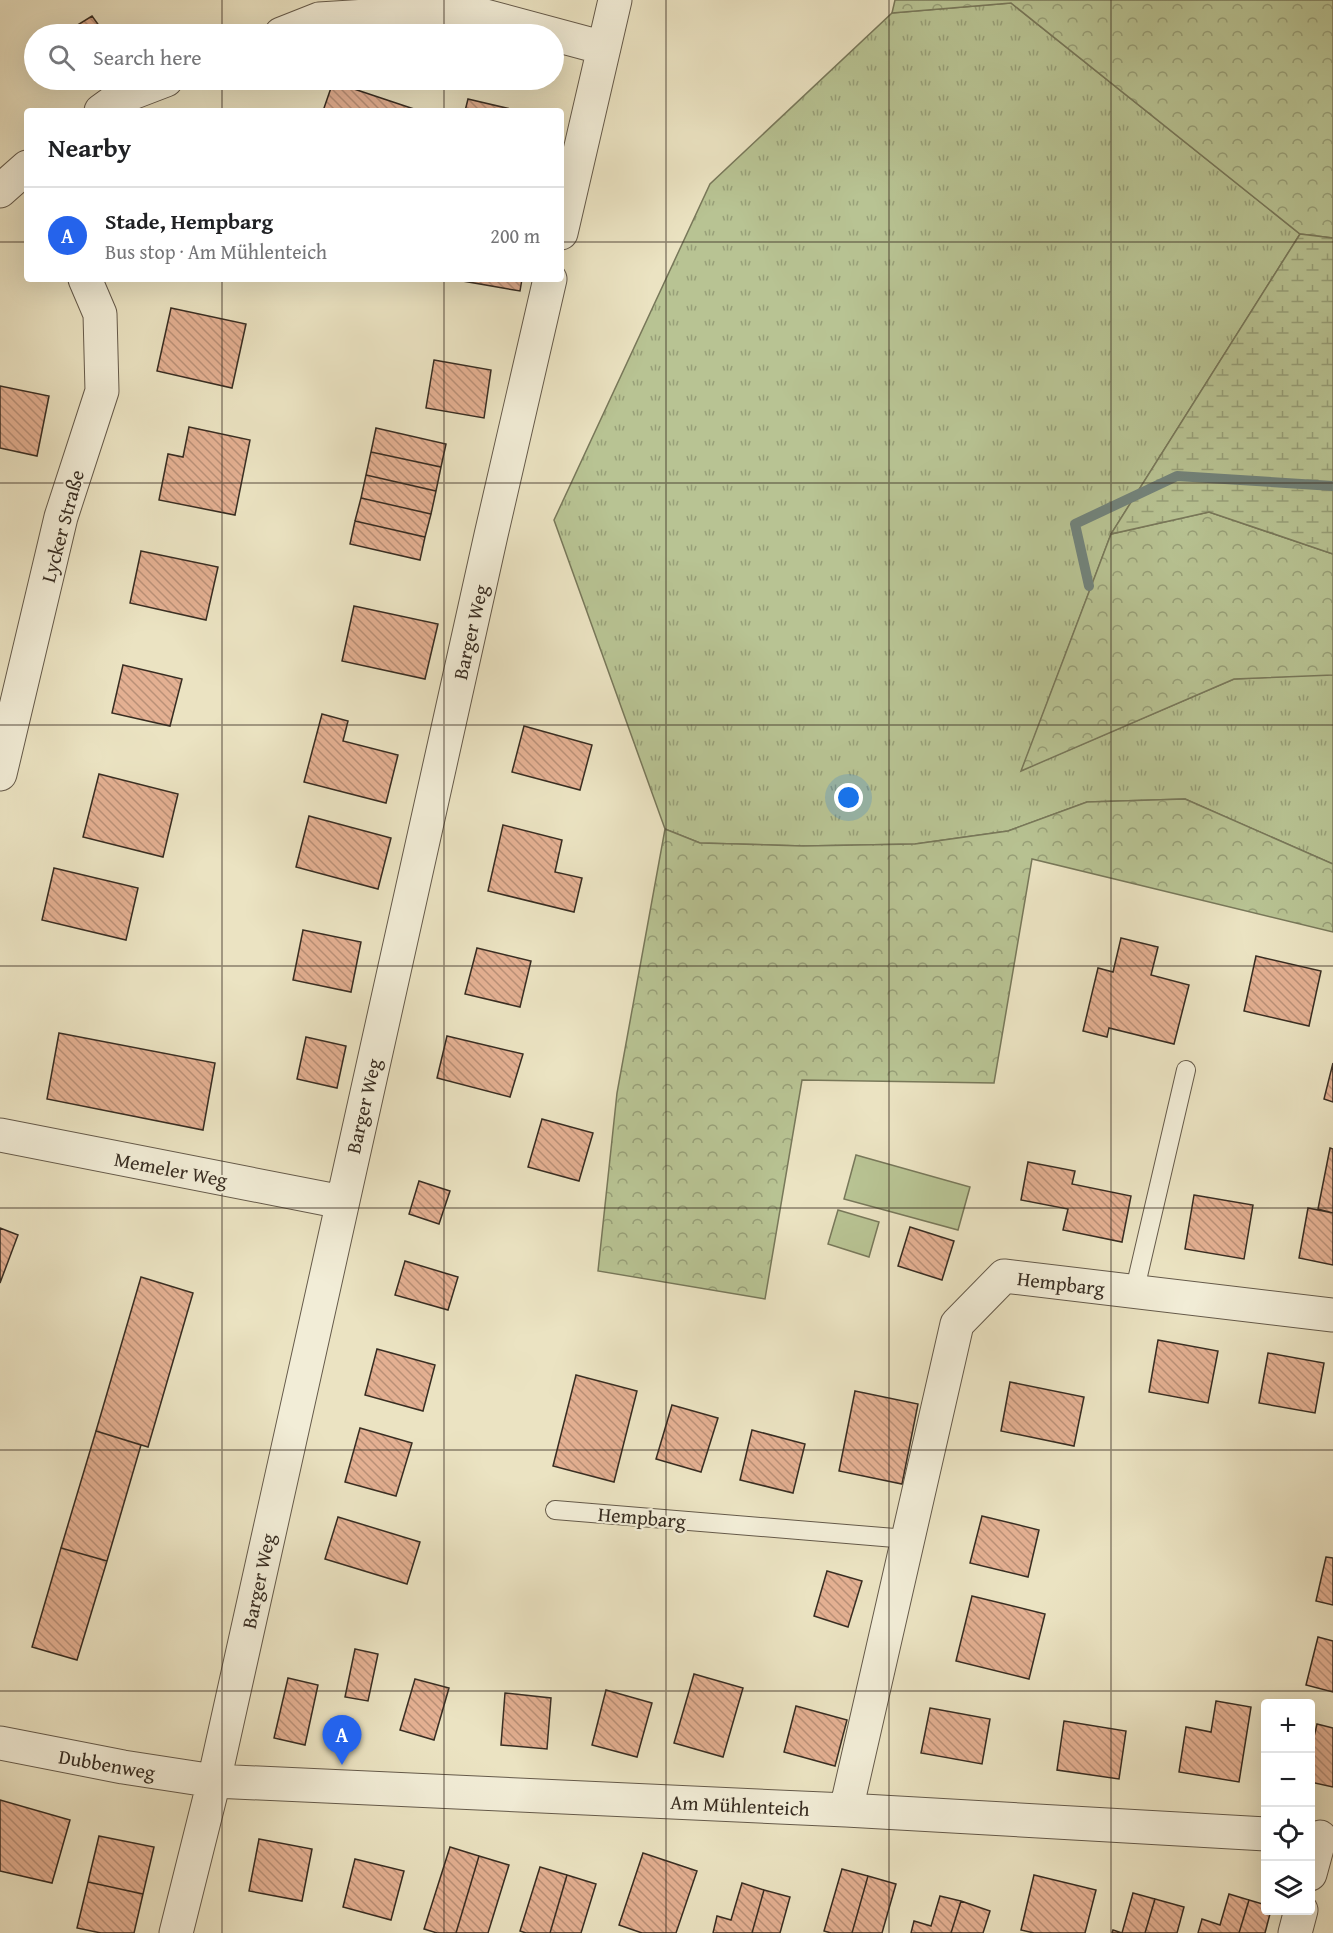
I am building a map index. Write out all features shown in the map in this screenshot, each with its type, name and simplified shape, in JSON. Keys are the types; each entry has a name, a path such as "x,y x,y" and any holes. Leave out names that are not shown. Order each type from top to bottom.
{"street":[{"path":"564,220 615,0"},
{"path":"307,24 320,19 464,10 516,24"},
{"path":"564,37 604,48"},
{"path":"105,108 119,98 140,90"},
{"path":"0,191 24,171"},
{"name":"Lycker Straße","path":"0,774 61,517 102,391 100,314 86,282"},
{"name":"Barger Weg","path":"176,1933 214,1781 549,282"},
{"name":"Memeler Weg","path":"0,1136 342,1202"},
{"name":"Hempbarg","path":"846,1810 957,1324 1004,1276 1333,1315"},
{"name":"Dubbenweg","path":"0,1743 123,1767 214,1781"},
{"name":"Am Mühlenteich","path":"214,1781 846,1810 1261,1834"},
{"path":"1315,1861 1321,1837"},
{"path":"1295,1933 1300,1915"}],"lane":[{"path":"1134,1293 1186,1070"},
{"name":"Hempbarg","path":"555,1510 907,1539"}],"green space":[{"path":"895,0 1333,0 1333,238 1300,234 1011,3 892,13"},
{"path":"1011,3 1300,234 1111,534 1022,770 1234,679 1330,674 1333,675 1333,864 1185,799 1087,802 1008,831 915,844 803,846 700,843 665,829 554,520 710,184 892,13"},
{"path":"1300,234 1333,238 1333,554 1209,512 1111,534"},
{"path":"1209,512 1333,554 1333,675 1234,679 1021,771 1111,534"},
{"path":"1185,799 1333,864 1333,932 1032,859 994,1083 802,1080 765,1299 598,1271 617,1093 665,829 700,843 803,846 915,844 1008,831 1087,802"},
{"path":"856,1155 970,1187 958,1230 844,1199"},
{"path":"838,1210 879,1222 869,1257 828,1244"}],"building":[{"path":"92,16 98,24 79,24"},
{"path":"330,90 357,90 411,108 324,108"},
{"path":"468,99 506,108 466,108"},
{"path":"469,282 522,282 520,291"},
{"path":"171,308 246,324 232,388 157,371"},
{"path":"434,360 491,370 484,418 426,408"},
{"path":"0,386 49,396 37,456 0,448"},
{"path":"189,427 250,440 235,515 159,500 168,454 183,457"},
{"path":"376,428 446,444 441,467 371,452"},
{"path":"371,452 441,467 436,491 366,475"},
{"path":"366,475 436,491 431,514 361,498"},
{"path":"361,498 431,514 425,537 355,521"},
{"path":"355,521 425,537 420,560 350,544"},
{"path":"141,551 218,567 206,620 130,603"},
{"path":"354,606 438,624 425,679 342,661"},
{"path":"123,665 182,679 170,726 112,713"},
{"path":"322,714 348,721 343,741 398,755 386,803 304,782"},
{"path":"524,726 592,745 580,790 512,772"},
{"path":"99,774 178,794 163,857 83,837"},
{"path":"309,816 391,838 378,889 296,867"},
{"path":"503,825 562,840 555,872 582,878 574,912 488,891"},
{"path":"54,868 138,888 126,940 42,920"},
{"path":"303,930 361,942 351,992 293,980"},
{"path":"1121,938 1158,947 1151,975 1189,985 1174,1044 1109,1028 1107,1037 1083,1031 1098,968 1113,972"},
{"path":"477,948 531,961 520,1007 465,994"},
{"path":"1256,956 1321,971 1309,1026 1244,1011"},
{"path":"59,1033 215,1063 203,1130 47,1099"},
{"path":"447,1036 523,1054 510,1097 437,1078"},
{"path":"306,1037 346,1046 337,1088 297,1079"},
{"path":"1333,1063 1333,1102 1324,1099"},
{"path":"542,1119 593,1133 579,1181 528,1167"},
{"path":"1330,1148 1333,1149 1333,1213 1318,1209"},
{"path":"1028,1162 1075,1171 1072,1184 1131,1196 1122,1242 1063,1230 1068,1209 1021,1200"},
{"path":"419,1181 450,1191 439,1224 409,1214"},
{"path":"1194,1195 1253,1205 1244,1259 1185,1249"},
{"path":"1308,1208 1333,1213 1333,1265 1299,1258"},
{"path":"910,1227 954,1241 942,1280 898,1266"},
{"path":"0,1228 18,1235 0,1283"},
{"path":"405,1261 458,1277 448,1310 395,1295"},
{"path":"141,1277 193,1293 148,1447 96,1431"},
{"path":"1158,1340 1218,1351 1208,1403 1149,1392"},
{"path":"377,1349 435,1365 423,1411 365,1395"},
{"path":"1268,1353 1324,1363 1315,1413 1259,1403"},
{"path":"576,1375 637,1391 614,1482 553,1466"},
{"path":"1010,1382 1084,1397 1074,1446 1001,1431"},
{"path":"855,1391 918,1404 902,1484 839,1471"},
{"path":"672,1405 718,1418 701,1472 656,1459"},
{"path":"360,1428 412,1443 396,1496 345,1482"},
{"path":"752,1430 805,1444 793,1493 740,1480"},
{"path":"96,1431 141,1445 107,1561 61,1548"},
{"path":"982,1516 1039,1530 1028,1577 970,1563"},
{"path":"338,1517 420,1542 407,1584 325,1559"},
{"path":"61,1548 107,1561 77,1660 32,1647"},
{"path":"1326,1557 1333,1558 1333,1605 1316,1601"},
{"path":"827,1571 862,1581 848,1627 814,1616"},
{"path":"972,1596 1045,1614 1029,1679 956,1661"},
{"path":"1318,1637 1333,1641 1333,1692 1306,1685"},
{"path":"355,1649 378,1654 368,1701 345,1697"},
{"path":"694,1674 743,1688 723,1757 674,1743"},
{"path":"288,1678 318,1685 305,1745 274,1738"},
{"path":"415,1679 449,1688 434,1740 400,1730"},
{"path":"606,1690 652,1703 637,1757 592,1745"},
{"path":"505,1693 551,1698 547,1749 501,1745"},
{"path":"1216,1701 1251,1707 1239,1782 1179,1772 1186,1727 1211,1732"},
{"path":"796,1706 847,1720 835,1766 784,1752"},
{"path":"930,1708 990,1719 982,1764 921,1753"},
{"path":"1064,1721 1126,1731 1119,1779 1057,1770"},
{"path":"1317,1724 1333,1728 1333,1787 1315,1783"},
{"path":"0,1800 70,1820 52,1883 0,1871"},
{"path":"99,1836 154,1847 143,1894 88,1882"},
{"path":"259,1839 312,1849 302,1901 249,1891"},
{"path":"450,1847 479,1856 456,1933 437,1933 424,1929"},
{"path":"643,1853 697,1871 676,1933 642,1933 619,1925"},
{"path":"479,1856 509,1865 488,1933 456,1933"},
{"path":"355,1859 404,1871 391,1920 343,1907"},
{"path":"540,1867 567,1875 550,1933 526,1933 520,1931"},
{"path":"842,1869 868,1876 852,1933 831,1933 824,1931"},
{"path":"567,1875 596,1884 581,1933 550,1933"},
{"path":"1034,1875 1096,1890 1085,1933 1034,1933 1021,1930"},
{"path":"868,1876 896,1884 882,1933 852,1933"},
{"path":"88,1882 143,1894 134,1933 101,1933 77,1928"},
{"path":"742,1883 764,1890 752,1933 713,1933 717,1916 731,1920"},
{"path":"764,1890 790,1897 780,1933 752,1933"},
{"path":"1133,1893 1155,1899 1145,1933 1122,1933"},
{"path":"1229,1894 1249,1900 1239,1933 1198,1933 1202,1919 1220,1925"},
{"path":"940,1896 961,1901 951,1933 911,1933 914,1921 931,1926"},
{"path":"1155,1899 1184,1907 1177,1933 1145,1933"},
{"path":"1249,1900 1261,1904 1261,1915 1270,1915 1265,1933 1239,1933"},
{"path":"961,1901 990,1911 983,1933 951,1933"}],"waterway":[{"path":"1089,586 1075,524 1177,476 1333,486"}],"place":[{"name":"Stade, Hempbarg","path":"342,1765"}]}
